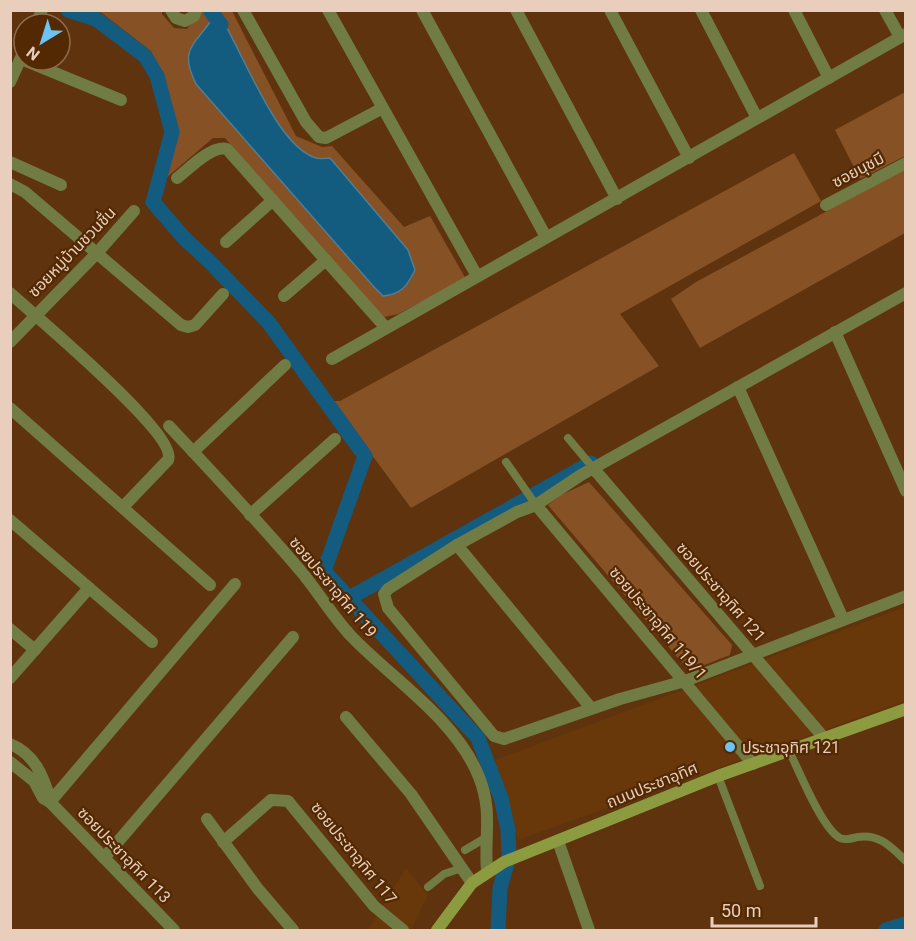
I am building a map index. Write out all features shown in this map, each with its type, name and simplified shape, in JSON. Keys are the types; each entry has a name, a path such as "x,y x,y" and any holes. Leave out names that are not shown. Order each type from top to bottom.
{"main road":[{"name":"ถนนประชาอุทิศ","path":"437,930 472,883 508,860 718,776 906,709"}],"street":[{"path":"171,10 176,18 185,21 194,16 196,10"},
{"path":"243,10 306,122 319,137 326,138 381,109"},
{"path":"328,10 381,109 477,276"},
{"path":"422,10 546,237"},
{"path":"516,10 617,199"},
{"path":"610,10 689,158"},
{"path":"701,10 757,118"},
{"path":"794,10 829,78"},
{"path":"332,359 903,36 885,10"},
{"path":"59,72 121,100"},
{"path":"177,178 221,147 227,149 386,328"},
{"path":"10,162 61,185"},
{"name":"ซอยนุชมี","path":"826,206 906,163"},
{"path":"10,184 25,192 181,325 188,327 195,325 223,294"},
{"path":"226,242 273,200"},
{"name":"ซอยหมู่บ้านชวนชื่น","path":"10,342 97,253 134,211"},
{"path":"284,296 327,260"},
{"path":"906,293 594,469 536,505 517,512 457,545 388,589 384,599 388,608 478,718 494,736 504,739 591,708 685,681 906,596"},
{"path":"10,294 130,401 158,432 170,451 168,460 123,507"},
{"path":"835,332 906,491"},
{"path":"193,452 285,365"},
{"path":"738,387 843,620"},
{"path":"10,408 210,585"},
{"name":"ซอยประชาอุทิศ 119","path":"169,426 304,575 350,635 429,707 459,745 478,774 486,798 489,821 488,871"},
{"path":"250,515 335,439"},
{"name":"ซอยประชาอุทิศ 121","path":"594,469 824,738"},
{"name":"ซอยประชาอุทิศ 119/1","path":"536,505 753,764"},
{"path":"10,520 152,642"},
{"path":"457,545 591,708"},
{"path":"50,802 235,584"},
{"path":"10,678 89,588"},
{"path":"10,629 35,650"},
{"path":"104,858 293,637"},
{"path":"346,717 411,794 472,883"},
{"path":"10,744 32,759 42,773 50,802"},
{"path":"10,762 34,781 43,798 50,802"},
{"name":"ซอยประชาอุทิศ 117","path":"223,842 271,800 288,801 374,906 403,930"},
{"name":"ซอยประชาอุทิศ 113","path":"50,802 174,930"},
{"path":"207,819 293,930"},
{"path":"558,841 589,930"}],"lane":[{"path":"568,438 594,469"},
{"path":"506,462 536,505"},
{"path":"789,751 826,822 838,837 844,840 874,837 885,841 906,861"},
{"path":"718,776 760,886"},
{"path":"465,850 487,837"},
{"path":"428,887 444,874 462,868"}],"shaded area":[{"path":"99,11 162,11 174,28 187,29 200,11 232,11 296,136 322,147 332,146 404,227 430,216 466,279 398,314 385,317 375,312 225,138 213,138 165,179 177,135 167,91 151,51"},
{"path":"905,92 905,156 860,179 835,130"},
{"path":"794,153 821,201 620,314 659,366 411,508 332,401 340,401"},
{"path":"905,169 905,233 700,348 671,299 696,282"},
{"path":"589,482 732,645 730,655 689,671 548,505 561,495"},
{"path":"905,607 905,701 518,840 495,760"},
{"path":"406,868 428,895 411,930 368,930"}],"water":[{"path":"213,11 217,11 260,93 287,135 301,150 316,158 330,158 408,250 415,270 406,285 399,291 383,296 374,287 196,84 191,72 189,55 195,41 215,15"}],"waterway":[{"path":"68,10 96,19 145,56 157,76 172,132 153,202 184,238 269,323 365,456 324,571 478,738 501,798 508,830 509,856 500,888 498,930"},
{"path":"210,10 221,25"},
{"path":"351,597 591,463"},
{"path":"886,930 906,924"}],"place":[{"name":"ประชาอุทิศ 121","path":"730,747"}]}
